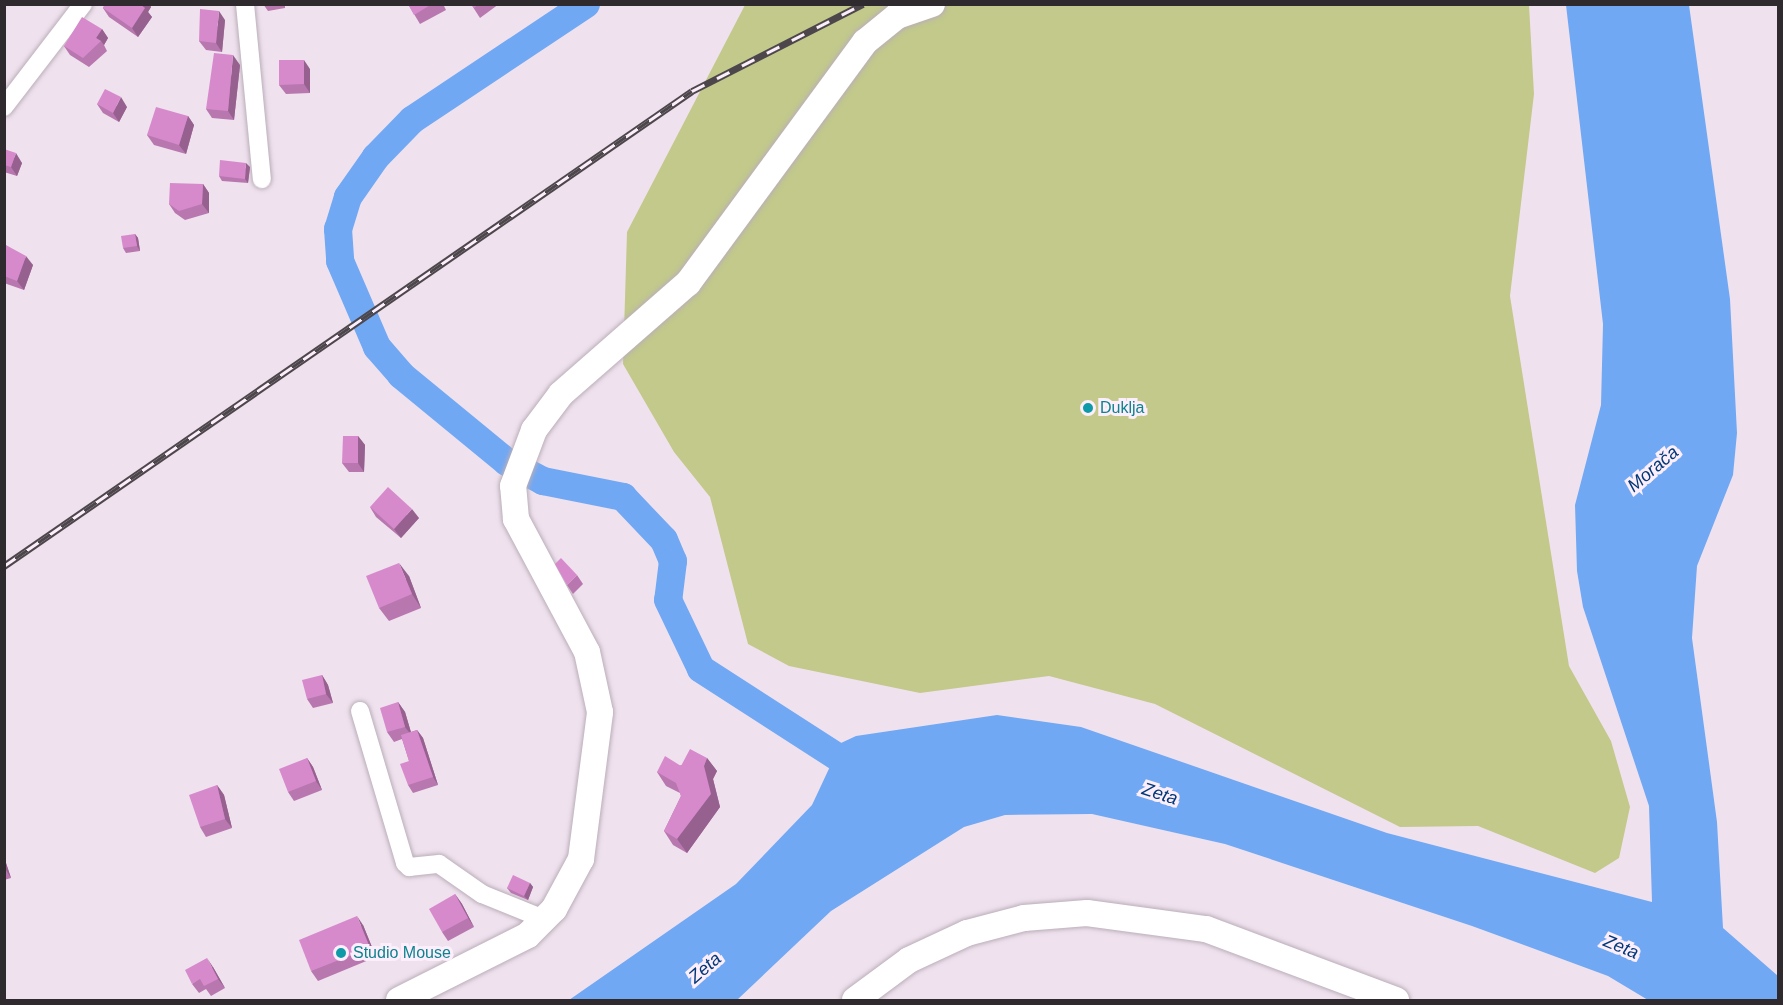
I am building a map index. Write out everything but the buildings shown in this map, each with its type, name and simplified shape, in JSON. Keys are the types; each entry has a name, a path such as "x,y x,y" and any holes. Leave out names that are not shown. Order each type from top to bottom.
{"street":[{"path":"4,106 83,4"},
{"path":"245,4 262,179"},
{"path":"399,1000 528,935 544,919 581,859 600,712 587,652 524,538 516,519 513,486 526,448 561,394 688,283 866,42 897,16 932,4"},
{"path":"360,711 405,863 409,867 439,864 482,894 544,919"},
{"path":"855,1000 909,960 956,938 1012,920 1087,913 1150,917 1206,929 1396,1000"}],"green space":[{"name":"Duklja","path":"745,5 1529,5 1534,94 1510,296 1569,666 1611,741 1630,807 1619,858 1595,873 1478,826 1400,827 1155,704 1049,676 920,693 789,666 748,644 710,497 674,452 623,364 627,232"}],"water":[{"path":"1566,5 1689,5 1730,299 1737,433 1733,475 1697,566 1692,638 1717,822 1723,928 1778,976 1778,1000 1648,1000 1608,976 1472,926 1225,844 1092,814 1005,815 964,827 831,911 737,1000 569,1000 736,884 812,805 841,743 856,736 997,715 1081,727 1387,833 1652,902 1649,806 1583,607 1577,571 1575,505 1601,405 1603,324"}],"waterway":[{"path":"586,4 412,120 376,157 348,197 338,229 340,261 377,347 401,375 507,462 543,481 623,497 664,540 673,561 668,600 701,669 867,776"}],"railway":[{"path":"4,566 692,91 863,4"}],"place":[{"name":"Duklja","path":"1088,408"},
{"name":"Studio Mouse","path":"341,953"}],"water label":[{"name":"Morača","path":"1653,469"},
{"name":"Zeta","path":"1160,794"},
{"name":"Zeta","path":"1621,947"},
{"name":"Zeta","path":"705,968"}]}
